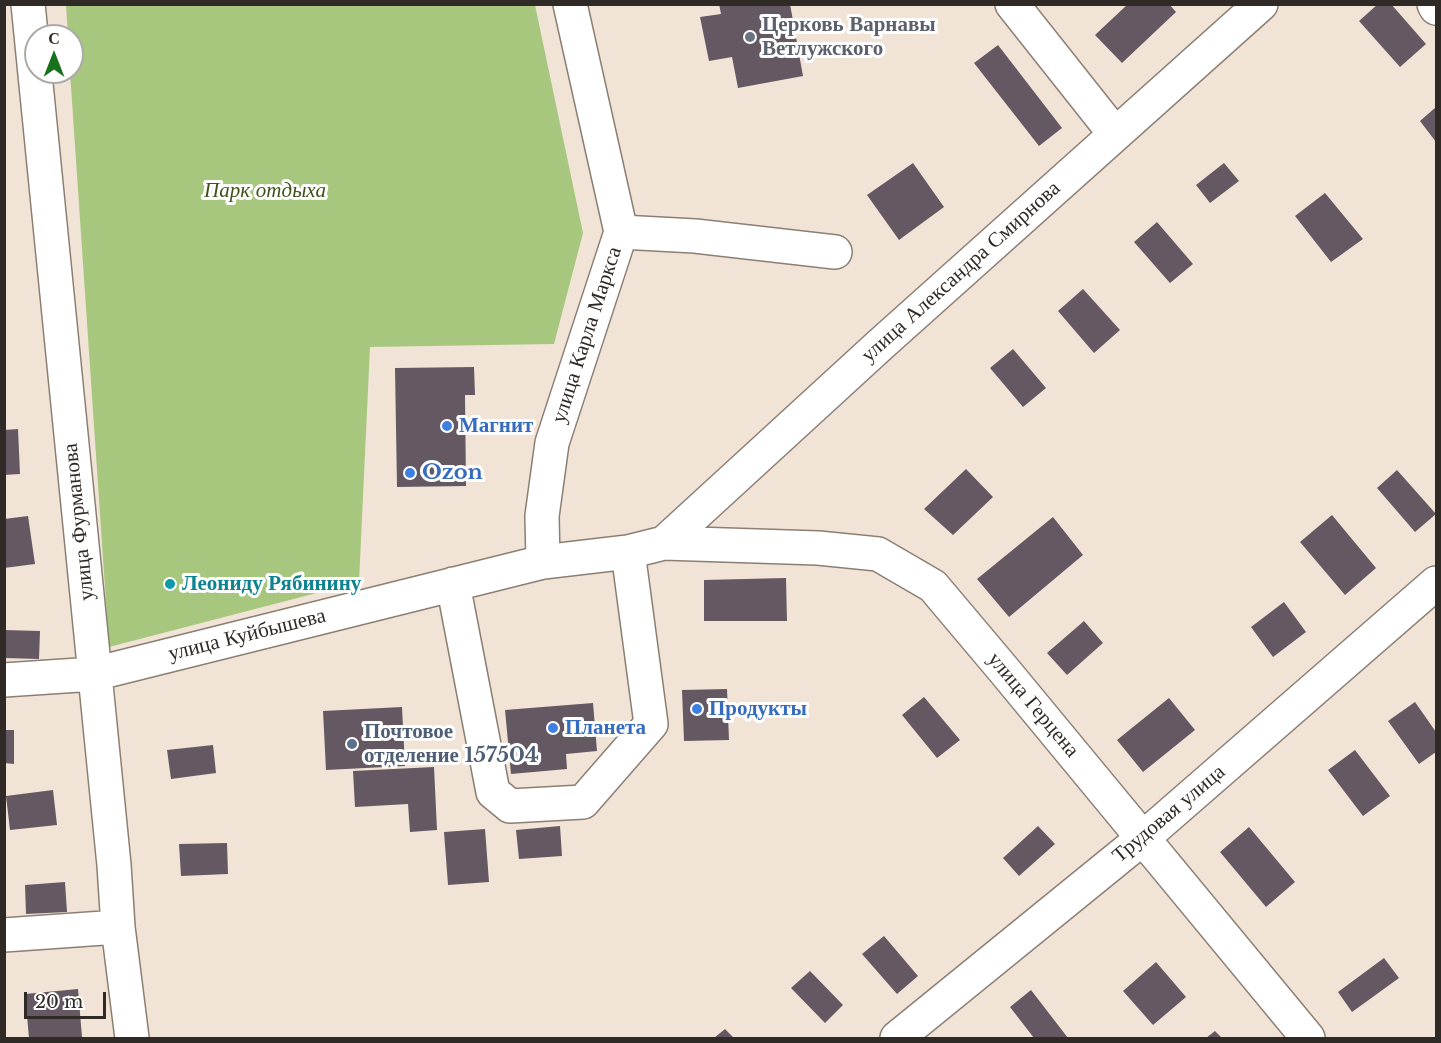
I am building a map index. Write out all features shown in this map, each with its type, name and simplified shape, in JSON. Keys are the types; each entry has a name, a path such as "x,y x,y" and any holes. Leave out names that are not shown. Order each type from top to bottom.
{"street":[{"name":"улица Фурманова","path":"28,4 114,866 118,927 132,1038"},
{"name":"улица Карла Маркса","path":"543,562 542,516 552,443 621,232 570,4"},
{"path":"1012,4 1116,134"},
{"name":"улица Александра Смирнова","path":"664,543 1261,4"},
{"path":"621,232 695,236 836,252"},
{"name":"улица Куйбышева","path":"4,681 94,674 543,562 628,552 664,543"},
{"name":"улица Герцена","path":"664,543 818,548 878,554 933,586 1308,1038"},
{"path":"453,584 493,792 510,806 583,802 651,724 628,552"},
{"name":"Трудовая улица","path":"897,1038 1143,838 1437,583"},
{"path":"4,935 118,927"}],"green space":[{"name":"Парк отдыха","path":"66,5 535,5 583,233 554,344 370,347 359,582 109,647 71,84 84,84 84,24 67,24"}],"building":[{"name":"Церковь Варнавы Ветлужского","path":"719,4 790,4 803,76 738,88 732,57 709,61 700,17 721,14"},
{"path":"1128,4 1169,4 1176,12 1122,63 1095,35"},
{"path":"1378,4 1391,4 1426,44 1400,67 1359,21"},
{"path":"998,45 1062,128 1039,146 974,63"},
{"path":"1436,107 1436,142 1420,121"},
{"path":"913,163 944,207 899,240 867,195"},
{"path":"1224,163 1239,181 1210,203 1196,185"},
{"path":"1325,193 1363,239 1331,262 1295,216"},
{"path":"1157,222 1193,264 1170,283 1134,242"},
{"path":"1083,289 1120,330 1094,353 1058,311"},
{"path":"1013,349 1046,388 1023,407 990,368"},
{"path":"474,367 475,395 465,395 466,486 397,487 395,368"},
{"path":"18,429 20,474 4,475 4,430"},
{"path":"966,469 993,497 953,535 924,509"},
{"path":"1397,470 1436,514 1415,532 1377,488"},
{"path":"1332,515 1376,568 1345,595 1300,542"},
{"path":"28,516 35,564 4,568 4,519"},
{"path":"1053,517 1083,555 1009,617 977,579"},
{"path":"786,578 787,621 704,621 704,580"},
{"path":"1284,602 1306,632 1273,657 1251,627"},
{"path":"1084,621 1103,643 1067,675 1047,653"},
{"path":"4,630 40,631 39,659 4,658"},
{"path":"727,689 729,740 684,741 682,690"},
{"path":"924,697 960,740 937,758 902,715"},
{"path":"1169,698 1195,730 1143,772 1117,740"},
{"path":"1415,702 1436,732 1436,752 1419,764 1388,721"},
{"path":"593,703 597,751 566,754 567,769 511,774 505,710"},
{"path":"402,707 405,766 326,770 323,711"},
{"path":"4,730 14,730 14,764 4,763"},
{"path":"213,745 216,773 171,779 167,750"},
{"path":"1355,750 1390,796 1363,816 1328,770"},
{"path":"434,767 437,830 410,832 408,804 355,807 353,771"},
{"path":"53,790 57,825 10,830 6,796"},
{"path":"560,826 562,856 519,859 516,830"},
{"path":"1038,826 1055,844 1019,876 1003,858"},
{"path":"1249,827 1295,882 1266,907 1220,852"},
{"path":"485,829 489,882 448,885 444,832"},
{"path":"227,843 228,874 181,876 179,844"},
{"path":"65,882 67,912 26,914 25,885"},
{"path":"884,936 918,976 897,994 862,954"},
{"path":"1384,958 1399,978 1352,1012 1338,992"},
{"path":"1156,962 1186,997 1153,1025 1123,991"},
{"path":"810,971 843,1005 825,1023 791,988"},
{"path":"78,989 82,1037 29,1038 25,994"},
{"path":"1031,990 1068,1038 1034,1038 1010,1007"},
{"path":"725,1029 734,1038 714,1038"},
{"path":"1215,1031 1222,1038 1206,1038"}],"place":[{"name":"Церковь Варнавы Ветлужского","path":"750,37"},
{"name":"Магнит","path":"447,426"},
{"name":"Ozon","path":"410,473"},
{"name":"Леониду Рябинину","path":"170,584"},
{"name":"Продукты","path":"697,709"},
{"name":"Планета","path":"553,728"},
{"name":"Почтовое отделение 157504","path":"352,744"}]}
